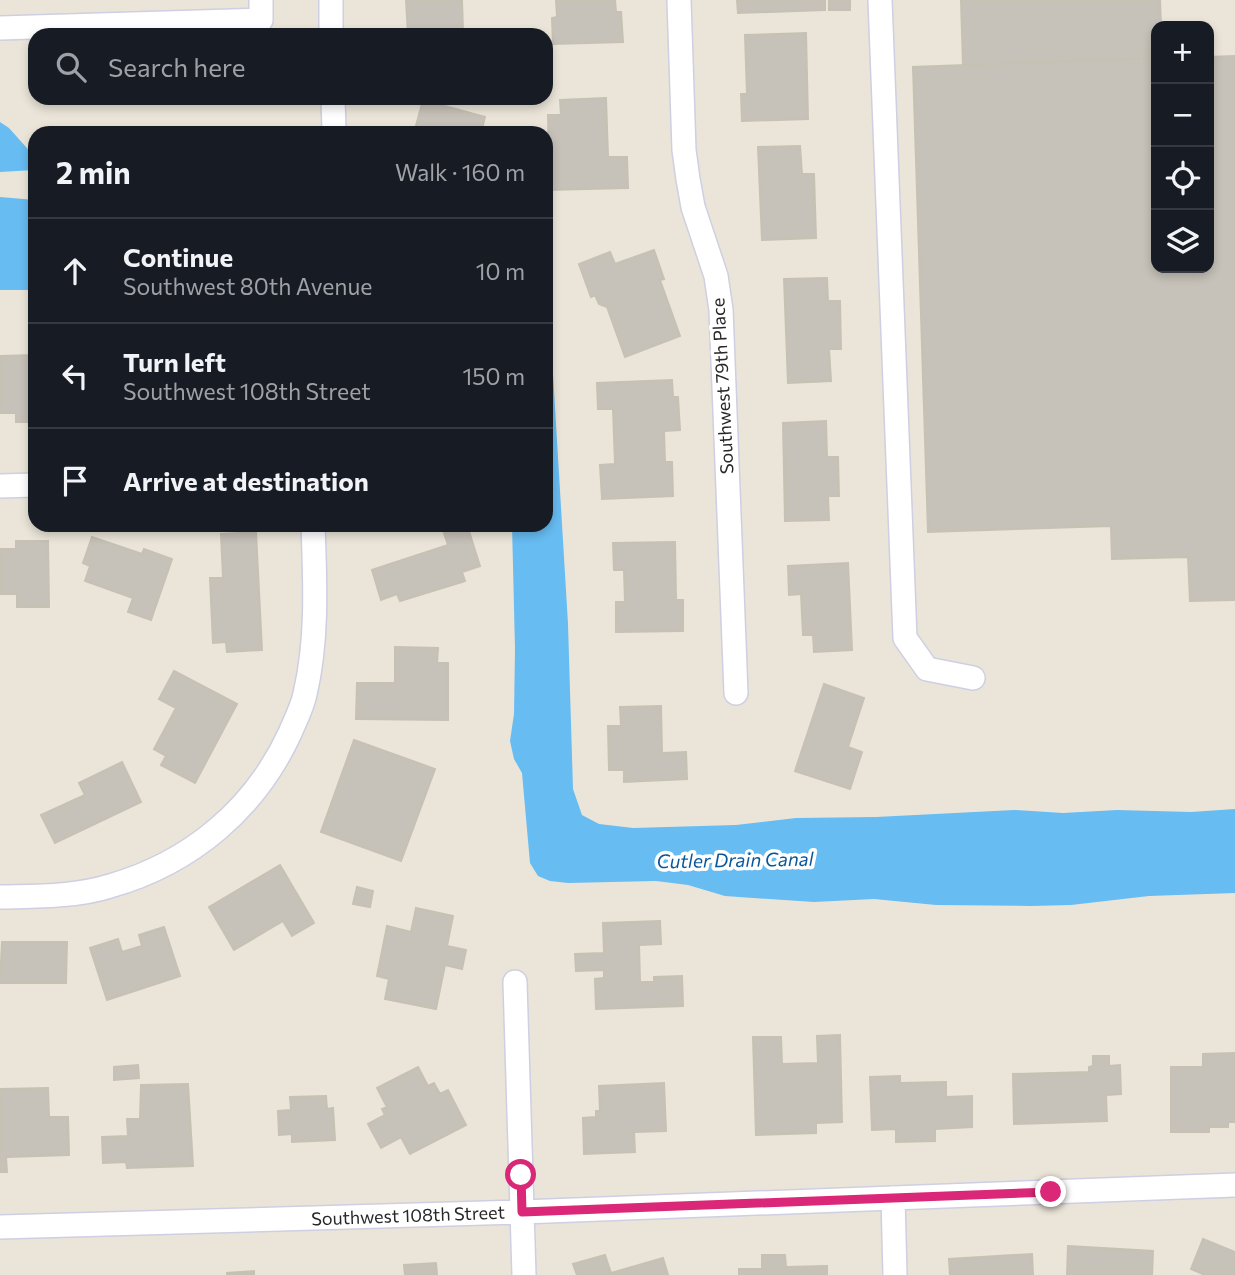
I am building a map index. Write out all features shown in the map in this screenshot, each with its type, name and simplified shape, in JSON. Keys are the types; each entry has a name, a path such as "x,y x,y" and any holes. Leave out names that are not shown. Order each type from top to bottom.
{"street":[{"path":"0,28 261,20 261,0"},
{"path":"331,0 331,28"},
{"name":"Southwest 79th Place","path":"679,0 684,150 693,207 716,276 721,310 736,693"},
{"path":"880,0 905,638 927,669 974,678"},
{"path":"333,105 334,126"},
{"path":"0,486 28,485"},
{"path":"0,897 85,892 135,878 171,862 222,826 261,785 279,755 305,697 310,671 314,607 313,532"},
{"path":"515,982 524,1275"},
{"name":"Southwest 108th Street","path":"0,1227 522,1212 1235,1185"},
{"path":"893,1198 895,1275"}],"water":[{"path":"0,122 28,149 28,170 0,172"},
{"path":"0,197 28,199 28,290 0,290"},
{"name":"Cutler Drain Canal","path":"553,374 568,624 573,789 582,815 599,824 633,828 736,825 796,818 1014,810 1063,813 1235,809 1235,893 1149,896 1071,905 936,905 874,899 814,902 725,896 688,885 656,881 550,881 538,876 530,863 522,773 514,759 510,741 514,714 512,532 553,532"}],"building":[{"path":"406,0 462,0 463,28 408,28"},
{"path":"556,0 615,0 616,12 621,12 623,42 553,44 552,18 557,17"},
{"path":"737,0 825,0 825,10 738,13"},
{"path":"829,0 850,0 850,10 829,10"},
{"path":"961,0 1160,0 1161,21 1151,21 1151,58 963,65"},
{"path":"806,33 808,119 742,121 741,94 747,94 745,35"},
{"path":"1235,56 1235,600 1190,601 1188,557 1112,559 1111,526 928,532 913,67 1151,58 1151,273 1214,273 1214,57"},
{"path":"606,98 608,157 627,157 628,188 553,190 553,126 548,126 548,115 561,115 560,100"},
{"path":"422,105 441,105 485,117 483,126 416,126"},
{"path":"800,146 802,174 814,174 816,238 762,240 758,147"},
{"path":"654,250 664,279 660,280 680,336 625,357 607,307 599,304 595,295 591,297 579,264 610,252 615,264"},
{"path":"827,278 828,301 840,301 841,349 829,349 831,381 788,383 784,279"},
{"path":"28,355 28,422 16,422 16,413 0,413 0,356"},
{"path":"672,380 673,397 678,397 680,430 664,431 665,462 672,462 673,496 602,499 600,465 615,464 613,409 598,409 597,383"},
{"path":"826,421 827,457 838,457 839,496 828,496 829,520 785,521 783,423"},
{"path":"256,532 262,650 227,652 226,642 213,643 210,578 223,578 221,534"},
{"path":"469,532 480,566 462,572 465,581 400,601 397,594 381,600 372,570 448,545 444,533"},
{"path":"92,537 142,554 144,549 172,559 151,620 128,612 133,598 85,581 90,566 83,563"},
{"path":"16,541 48,541 49,607 17,607 17,594 0,594 0,549 16,549"},
{"path":"675,542 676,600 683,600 683,631 616,632 616,602 625,602 624,570 614,570 613,543"},
{"path":"848,563 852,650 814,652 813,635 803,635 801,594 789,595 788,566"},
{"path":"395,647 438,648 437,663 448,663 448,720 356,719 357,683 395,683"},
{"path":"174,671 237,704 195,783 161,765 166,756 154,749 176,708 159,699"},
{"path":"824,684 864,698 848,747 862,752 850,789 795,771"},
{"path":"661,706 662,753 686,752 687,779 624,782 624,770 609,770 608,726 621,726 620,707"},
{"path":"354,740 435,769 401,861 321,832"},
{"path":"122,762 141,802 55,843 41,815 85,795 79,783"},
{"path":"280,865 314,923 292,936 283,921 234,950 209,907"},
{"path":"357,887 373,891 370,907 353,904"},
{"path":"416,908 453,916 447,946 466,950 462,969 445,965 436,1009 385,999 389,979 377,976 387,926 411,932"},
{"path":"660,921 661,944 639,945 640,982 654,982 654,977 682,976 683,1006 596,1009 595,979 604,978 604,970 576,971 575,954 604,953 603,923"},
{"path":"164,927 180,976 107,1000 90,948 118,939 122,952 142,946 139,935"},
{"path":"2,942 67,942 66,983 0,983"},
{"path":"840,1035 842,1122 816,1123 816,1133 756,1135 753,1037 781,1037 782,1064 818,1063 817,1036"},
{"path":"1235,1053 1235,1122 1228,1122 1228,1127 1209,1127 1209,1132 1171,1132 1171,1067 1203,1067 1203,1054"},
{"path":"1093,1056 1109,1056 1109,1066 1120,1065 1121,1094 1106,1095 1107,1121 1014,1124 1013,1074 1089,1072 1089,1067 1093,1066"},
{"path":"138,1065 139,1078 114,1080 114,1067"},
{"path":"418,1067 428,1086 434,1083 440,1094 448,1090 466,1125 410,1154 401,1137 381,1148 368,1124 385,1115 382,1109 387,1107 377,1088"},
{"path":"900,1076 900,1083 946,1082 946,1097 972,1096 972,1127 935,1129 935,1141 896,1142 896,1129 872,1130 870,1077"},
{"path":"664,1083 666,1131 634,1132 635,1152 584,1154 583,1118 596,1117 596,1111 600,1111 599,1086"},
{"path":"188,1084 193,1166 127,1168 126,1162 103,1163 102,1137 128,1136 127,1119 140,1119 141,1085"},
{"path":"48,1088 49,1117 68,1117 69,1155 6,1157 7,1172 0,1172 0,1089"},
{"path":"326,1096 327,1109 333,1108 335,1140 292,1142 292,1134 279,1135 278,1111 291,1110 290,1097"},
{"path":"1203,1239 1235,1252 1235,1275 1205,1275 1191,1269"},
{"path":"1068,1246 1153,1251 1152,1275 1067,1275"},
{"path":"1032,1254 1033,1275 950,1275 949,1259"},
{"path":"605,1255 611,1273 663,1258 668,1275 577,1275 573,1264"},
{"path":"762,1255 785,1255 786,1267 827,1266 827,1275 739,1275 739,1269 762,1269"},
{"path":"436,1263 437,1275 405,1275 404,1265"},
{"path":"254,1271 254,1275 227,1275 227,1273"}],"route":[{"path":"521,1175 522,1212 1051,1192"}]}
